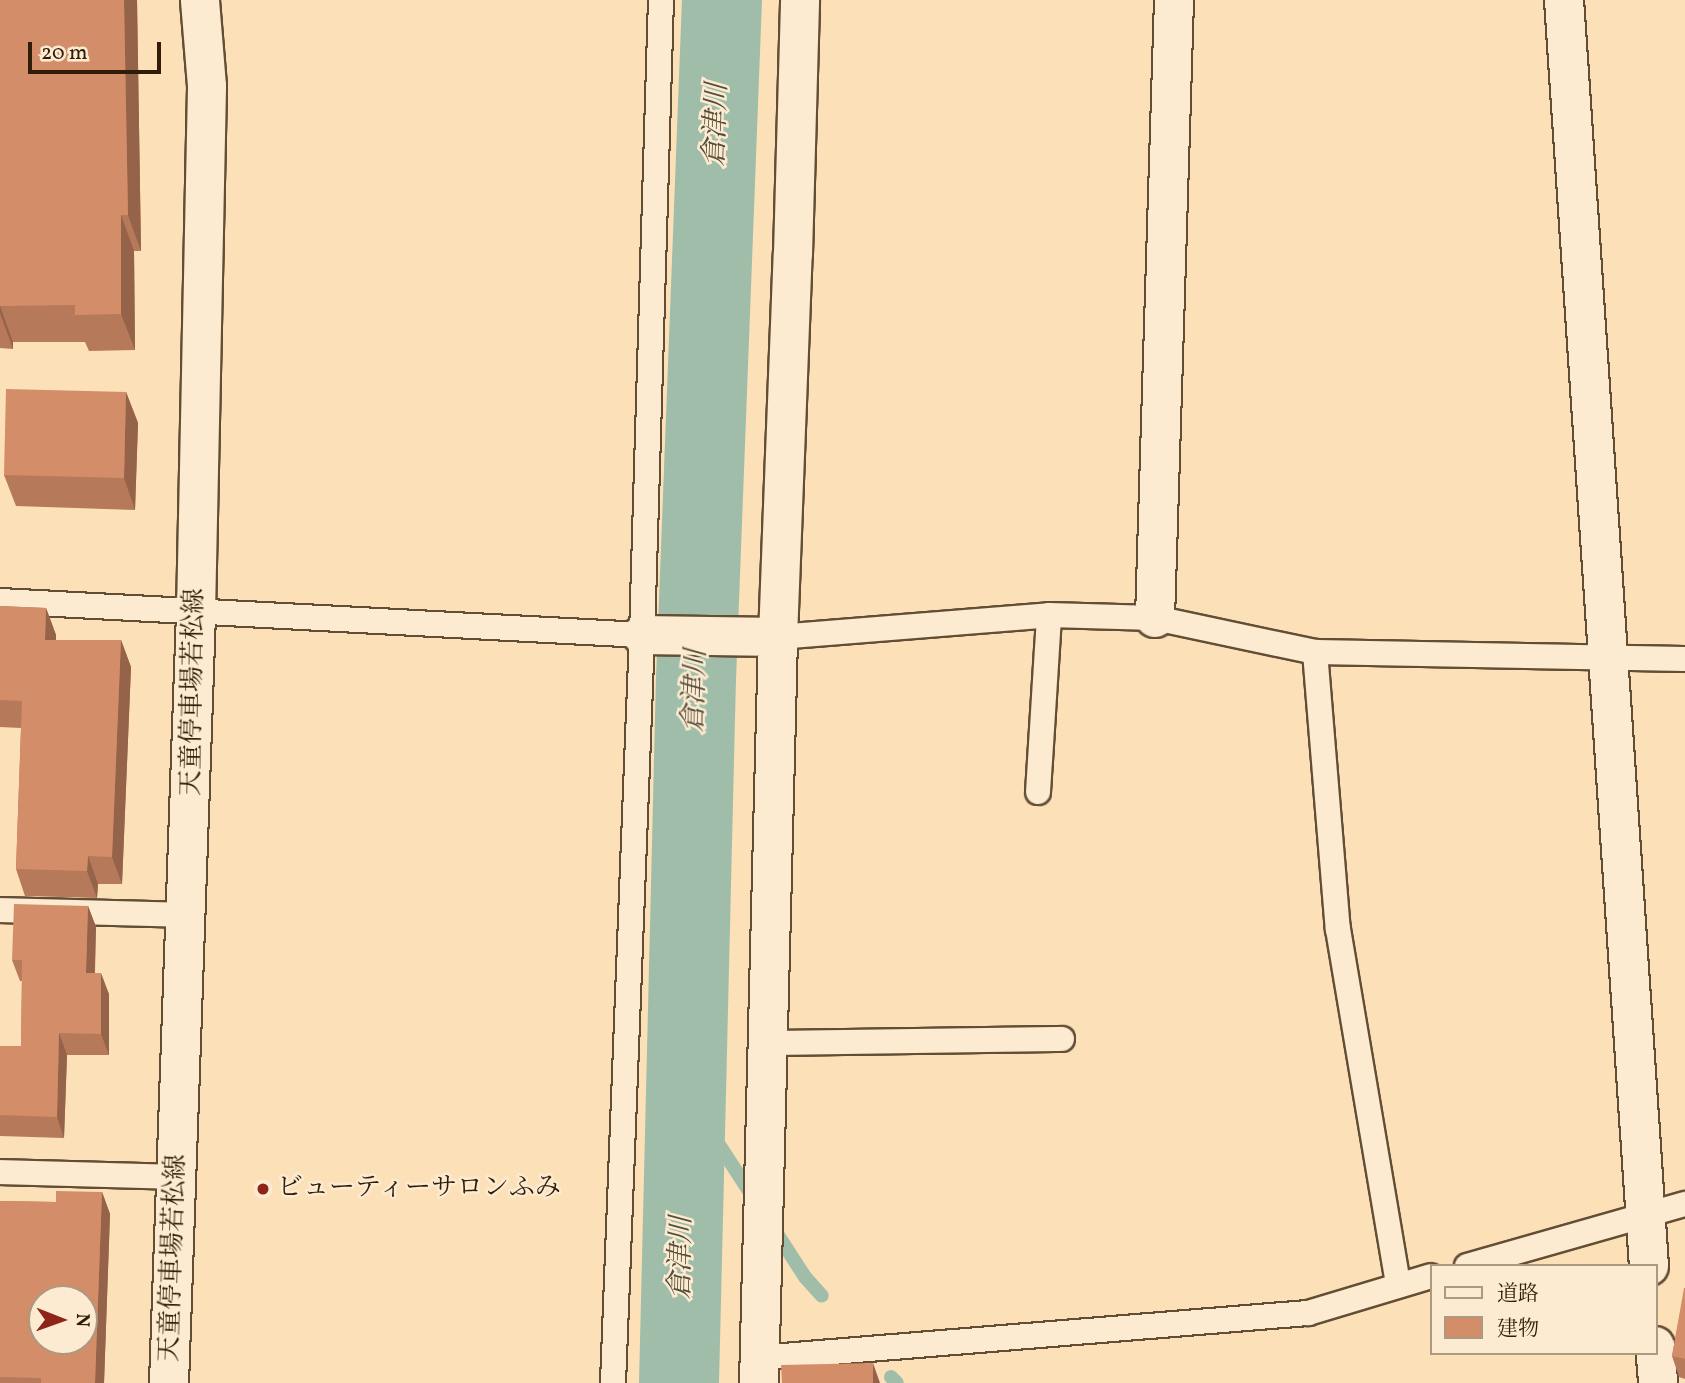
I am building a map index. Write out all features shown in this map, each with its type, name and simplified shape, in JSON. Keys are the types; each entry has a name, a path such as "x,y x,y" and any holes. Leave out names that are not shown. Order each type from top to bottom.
{"street":[{"name":"天童停車場若松線","path":"169,1383 188,915 196,613 207,86 200,0"},
{"path":"759,1371 768,1043 765,637 800,0"},
{"path":"1155,618 1174,0"},
{"path":"1564,0 1649,1264"},
{"path":"651,636 765,637"},
{"path":"1656,1355 1658,1383"}],"lane":[{"path":"613,1383 651,636 662,0"},
{"path":"0,601 651,636"},
{"path":"1038,792 1049,615"},
{"path":"765,637 1049,615 1155,618 1315,652 1685,660"},
{"path":"1315,652 1338,929 1398,1285"},
{"path":"0,910 188,915"},
{"path":"768,1043 1062,1039"},
{"path":"0,1172 177,1177"},
{"path":"1473,1264 1685,1204"},
{"path":"759,1371 1308,1313 1430,1276"}],"building":[{"path":"0,0 124,0 128,215 121,215 121,314 75,315 75,305 0,306"},
{"path":"6,389 126,392 124,478 4,475"},
{"path":"0,606 46,608 45,640 121,640 112,857 88,856 87,871 16,869 22,701 0,700"},
{"path":"14,904 88,906 86,973 101,973 101,1034 59,1033 57,1117 0,1115 0,1046 21,1046 22,960 12,960"},
{"path":"56,1191 102,1192 98,1301 98,1285 28,1285 28,1355 96,1355 95,1383 41,1383 41,1378 0,1377 0,1201 56,1202"},
{"path":"1685,1288 1685,1359 1672,1356"},
{"path":"873,1363 873,1383 782,1383 781,1365"}],"waterway":[{"name":"倉津川","path":"679,1383 696,679 722,0"},
{"path":"688,1097 755,1200"},
{"path":"772,1226 805,1277 822,1296"},
{"path":"891,1377 897,1383"}],"place":[{"name":"ビューティーサロンふみ","path":"263,1189"}]}
